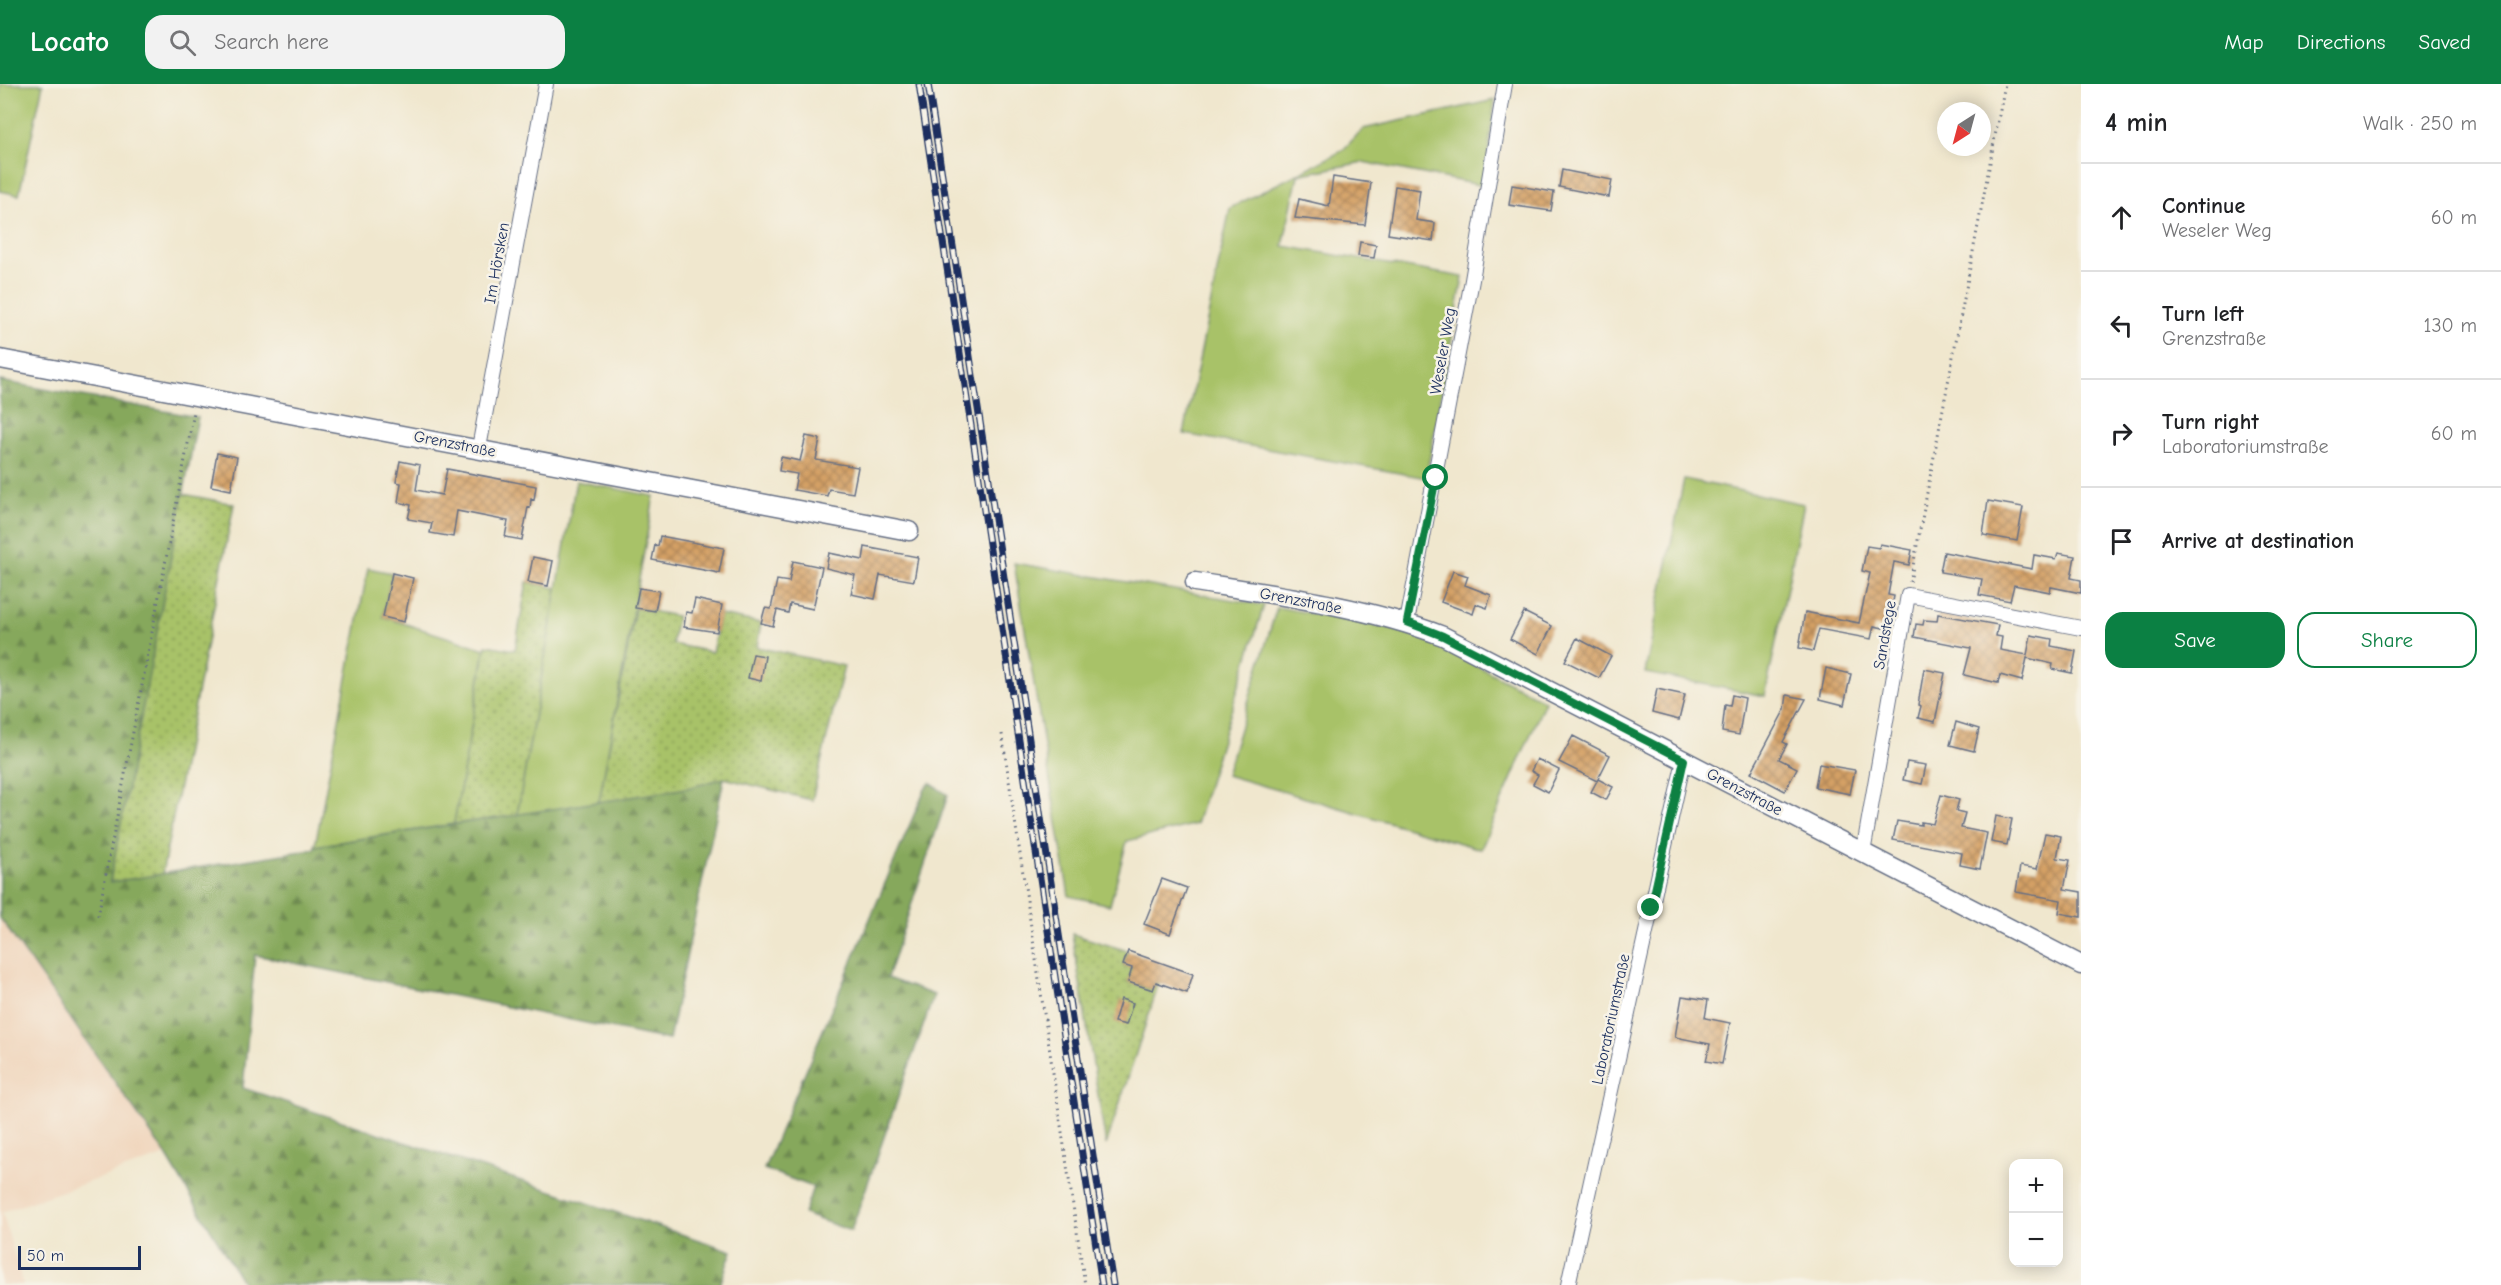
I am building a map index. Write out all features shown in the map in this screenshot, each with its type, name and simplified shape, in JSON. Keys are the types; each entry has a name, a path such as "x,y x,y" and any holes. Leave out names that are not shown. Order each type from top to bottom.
{"street":[{"name":"Im Hörsken","path":"479,448 546,84"},
{"name":"Weseler Weg","path":"1407,622 1472,280 1505,84"},
{"name":"Grenzstraße","path":"0,359 909,531"},
{"name":"Grenzstraße","path":"1195,582 1273,594 1407,622 1443,636 2081,965"},
{"name":"Sandstege","path":"1863,853 1908,595 2081,628"},
{"name":"Laboratoriumstraße","path":"1568,1285 1684,760"}],"path":[{"path":"1908,595 2005,84"},
{"path":"98,916 197,396"},
{"path":"1002,734 1085,1285"}],"shaded area":[{"path":"0,918 166,1155 2,1212 23,1285 0,1285"}],"green space":[{"path":"0,84 43,84 19,195 0,191"},
{"path":"1495,100 1484,186 1363,162 1298,175 1283,246 1463,277 1426,478 1184,434 1230,208 1342,151 1363,129"},
{"path":"0,381 198,417 110,882 314,849 315,846 687,788 724,778 669,1040 255,955 243,1088 732,1251 720,1285 244,1285 166,1155 0,918"},
{"path":"1684,479 1804,504 1765,696 1645,673"},
{"path":"576,481 654,496 599,802 517,815"},
{"path":"183,494 234,504 162,874 110,882"},
{"path":"1014,563 1264,605 1196,824 1127,841 1110,905 1069,896"},
{"path":"368,568 392,573 383,617 485,649 454,824 315,846"},
{"path":"527,582 557,588 517,815 454,824 486,645 515,650"},
{"path":"1277,607 1412,632 1545,701 1481,849 1226,775"},
{"path":"635,608 677,616 672,644 712,652 720,615 761,623 757,647 844,666 812,800 724,778 687,788 599,802"},
{"path":"930,783 948,795 887,978 934,995 851,1231 804,1214 813,1187 764,1169 925,789"},
{"path":"1072,934 1128,951 1123,965 1132,968 1128,982 1153,990 1156,982 1159,983 1106,1145"}],"building":[{"path":"1562,170 1612,180 1609,197 1559,187"},
{"path":"1333,177 1371,183 1365,225 1295,218 1299,199 1329,206"},
{"path":"1512,185 1554,192 1551,211 1509,205"},
{"path":"1395,186 1420,190 1416,220 1435,223 1433,241 1388,234"},
{"path":"1360,242 1376,245 1374,258 1358,256"},
{"path":"806,436 820,439 816,460 858,467 853,493 829,489 827,496 794,490 797,474 779,471 781,457 800,461"},
{"path":"217,453 237,457 231,490 211,486"},
{"path":"400,461 420,465 416,490 442,495 447,469 536,486 534,500 531,499 530,508 528,507 522,540 505,537 508,521 457,511 453,537 430,533 432,523 408,519 411,505 398,502 401,483 396,482"},
{"path":"1988,501 2023,507 2017,541 1983,535"},
{"path":"660,536 724,548 719,573 652,560 655,545 658,546"},
{"path":"1880,544 1912,550 1909,565 1894,562 1888,595 1894,596 1888,629 1874,626 1871,639 1819,629 1813,651 1799,648 1805,612 1859,623 1870,573 1862,571 1867,546 1879,548"},
{"path":"865,547 918,557 914,581 880,575 875,599 851,594 855,575 826,568 829,553 863,560"},
{"path":"1944,552 2032,569 2034,555 2056,559 2058,553 2075,556 2071,578 2081,580 2081,593 2051,587 2050,592 2014,585 2010,601 1979,595 1982,579 1940,572"},
{"path":"533,557 553,561 548,586 528,582"},
{"path":"793,561 822,567 813,609 790,604 788,613 777,610 773,626 761,623 765,608 771,609 777,580 789,582"},
{"path":"1453,571 1468,576 1465,585 1491,595 1487,608 1476,604 1473,614 1441,602"},
{"path":"392,573 413,578 404,622 383,617"},
{"path":"639,588 659,591 655,611 635,608"},
{"path":"695,599 722,605 717,632 684,627 686,612 692,613"},
{"path":"1524,612 1552,626 1538,654 1510,639"},
{"path":"1938,614 1998,625 1996,636 2002,637 2000,650 2027,655 2031,635 2052,639 2051,646 2076,651 2072,673 2052,669 2053,664 2027,658 2022,681 2000,675 1998,683 1964,675 1971,648 1914,637 1916,624 1923,625 1924,620 1937,621"},
{"path":"1577,638 1611,656 1599,678 1565,661"},
{"path":"753,654 765,656 761,681 748,678"},
{"path":"1826,668 1851,674 1844,705 1820,699"},
{"path":"1924,669 1945,673 1935,722 1918,718"},
{"path":"1657,689 1685,695 1679,720 1652,713"},
{"path":"1732,695 1745,698 1739,735 1722,732 1725,705 1730,706"},
{"path":"1787,695 1806,699 1783,742 1787,744 1779,759 1797,768 1785,791 1751,773 1785,709"},
{"path":"1956,722 1979,729 1974,751 1950,745"},
{"path":"1573,736 1610,755 1597,781 1559,762"},
{"path":"1537,759 1559,770 1548,792 1533,784 1538,775 1531,771"},
{"path":"1907,762 1926,765 1922,784 1903,780"},
{"path":"1819,764 1855,770 1850,794 1815,787"},
{"path":"1598,779 1613,787 1606,800 1591,792"},
{"path":"1941,795 1959,800 1956,811 1965,813 1961,828 1987,833 1980,869 1960,865 1962,853 1893,840 1897,821 1921,825 1921,822 1933,824"},
{"path":"1996,816 2012,819 2007,845 1991,842"},
{"path":"2045,833 2061,836 2057,858 2070,860 2064,889 2081,892 2081,917 2059,913 2061,900 2016,892 2020,866 2037,869"},
{"path":"1162,879 1187,888 1170,934 1144,924"},
{"path":"1128,951 1193,974 1187,993 1156,982 1153,990 1128,982 1132,968 1123,965"},
{"path":"1682,996 1708,1000 1705,1018 1730,1023 1722,1064 1706,1061 1710,1044 1675,1037"},
{"path":"1121,999 1133,1003 1126,1025 1114,1022"}],"railway":[{"path":"919,84 1102,1285"},
{"path":"928,84 1113,1285"}],"route":[{"path":"1436,478 1407,622 1443,636 1684,760 1651,908"}]}
